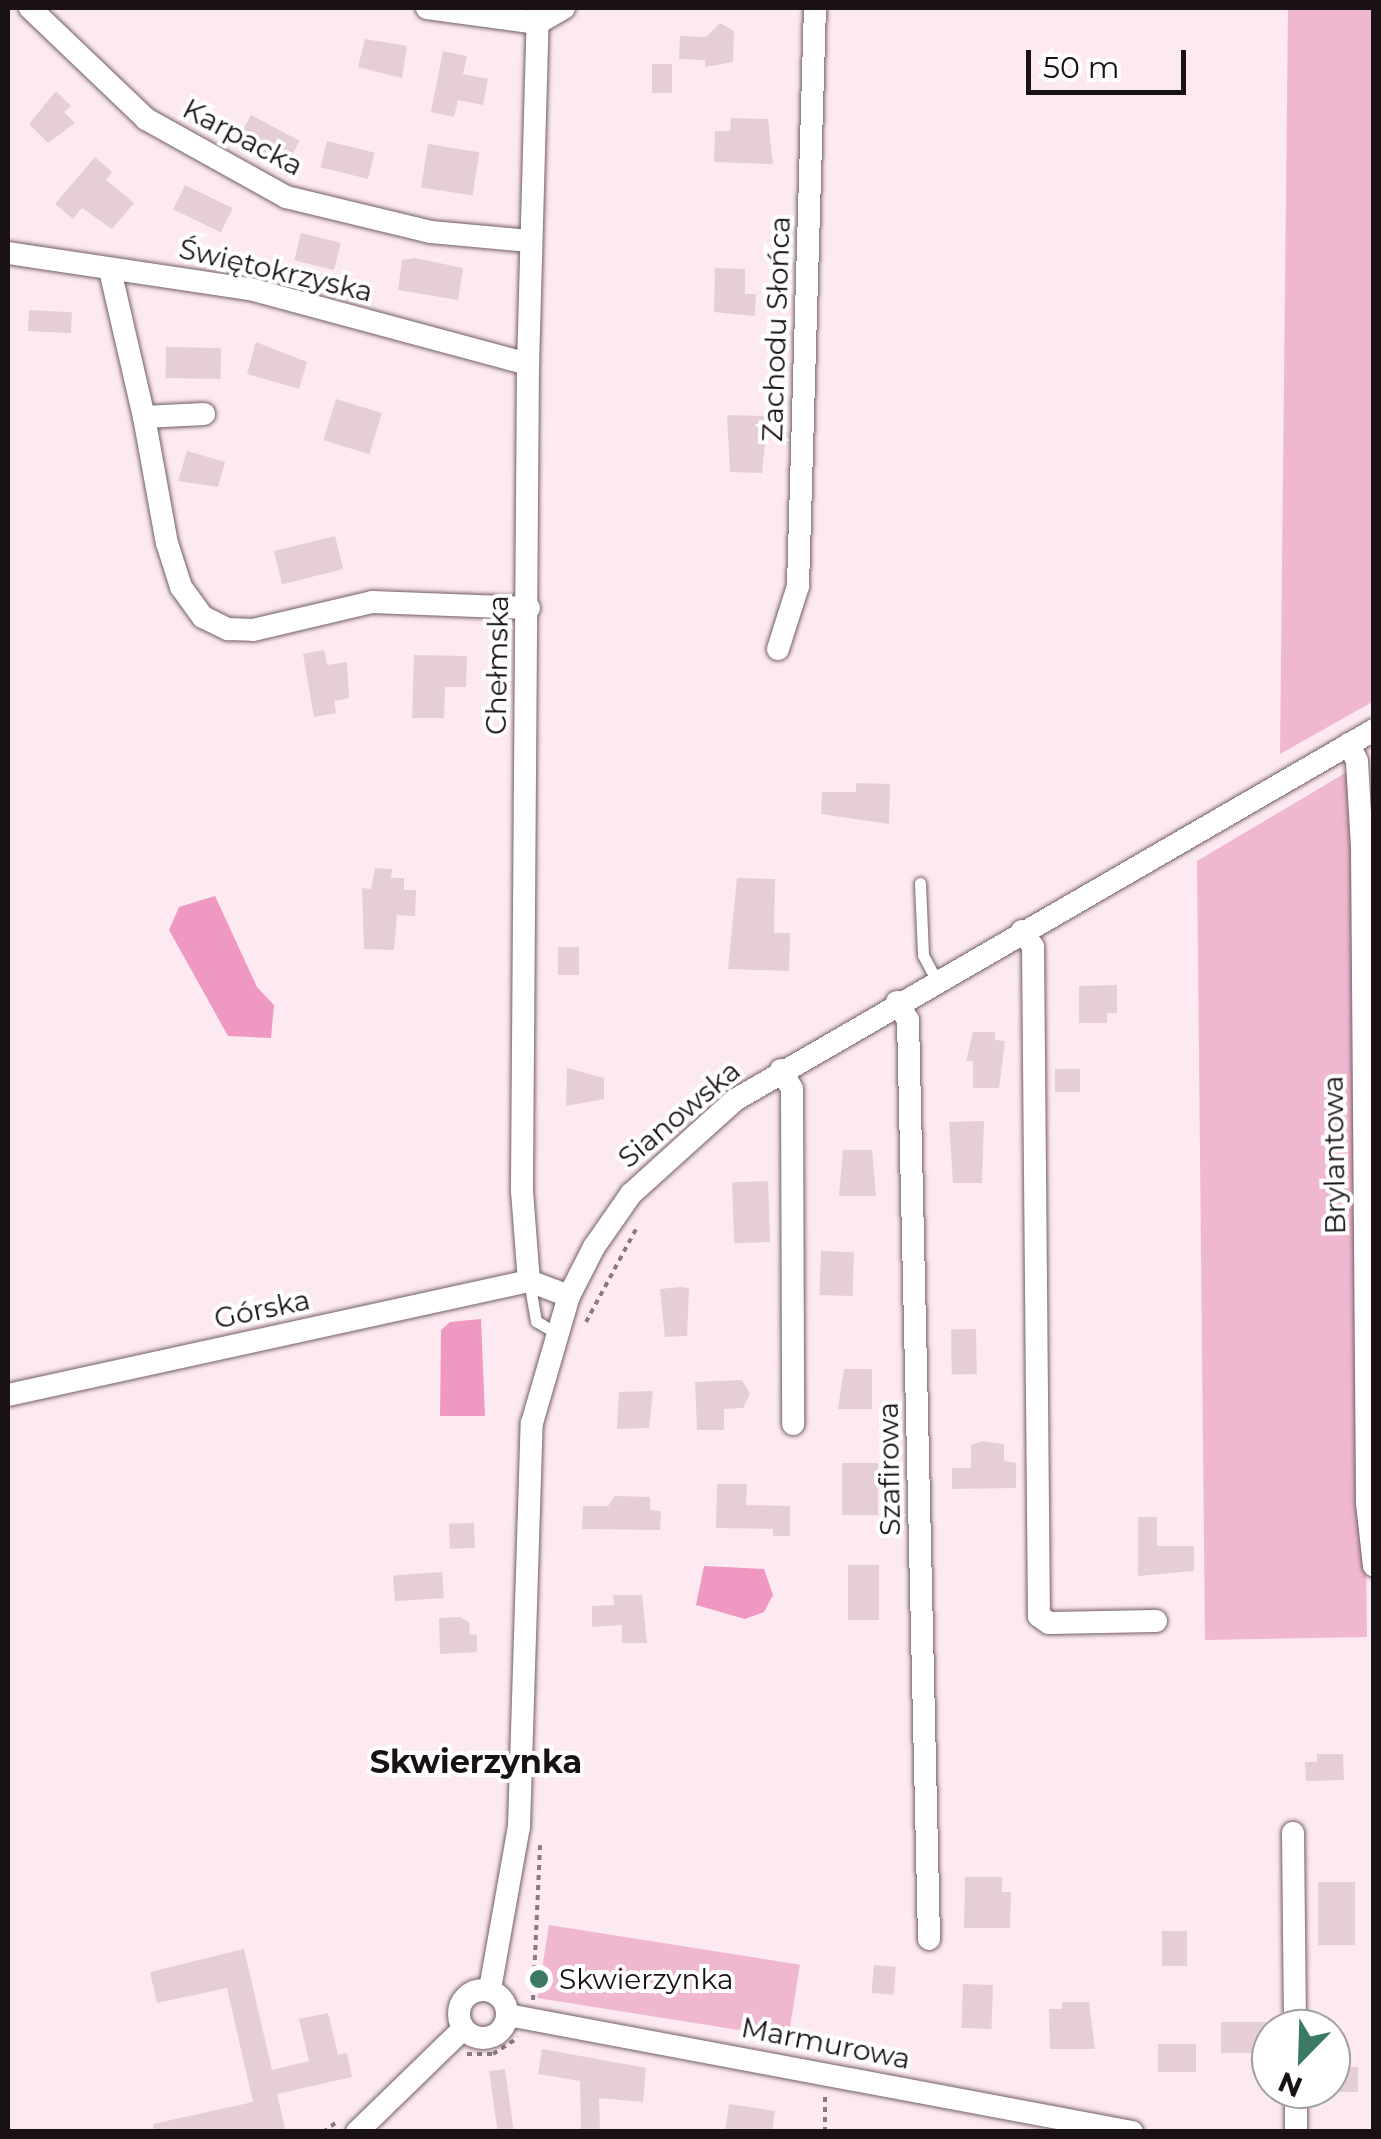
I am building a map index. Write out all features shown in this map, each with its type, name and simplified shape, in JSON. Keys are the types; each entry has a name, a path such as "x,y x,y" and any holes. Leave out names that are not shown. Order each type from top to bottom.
{"street":[{"name":"Karpacka","path":"30,8 146,118 286,198 432,232 530,240"},
{"path":"427,8 538,15 564,8"},
{"name":"Zachodu Słońca","path":"778,649 798,586 815,8"},
{"name":"Chełmska","path":"530,1281 522,1192 528,364 538,15"},
{"name":"Świętokrzyska","path":"8,253 250,289 528,364"},
{"path":"110,270 144,417 167,543 181,586 204,617 228,629 278,624 372,602 528,608"},
{"path":"144,417 204,414"},
{"name":"Sianowska","path":"490,1989 518,1827 526,1479 543,1370 569,1296 632,1194 692,1135 782,1070 936,978 1374,730"},
{"name":"Brylantowa","path":"1349,744 1357,761 1362,847 1367,1503 1374,1566"},
{"path":"1022,931 1034,947 1039,1616 1049,1622 1156,1621"},
{"name":"Szafirowa","path":"896,1002 908,1020 929,1939"},
{"path":"782,1070 792,1090 793,1424"},
{"path":"530,1281 569,1296"},
{"name":"Górska","path":"8,1395 530,1281"},
{"path":"1294,1833 1295,2009"},
{"path":"357,2132 463,2028 462,2001 472,1991 490,1989 503,2000 508,2015 501,2030 486,2039 463,2028"},
{"name":"Marmurowa","path":"508,2015 1132,2132"}],"lane":[{"path":"920,883 923,955 936,978"},
{"path":"530,1281 536,1321 556,1333"}],"path":[{"path":"584,1326 637,1227"},
{"path":"462,2054 493,2054 531,2034 532,1923 542,1830"},
{"path":"825,2132 826,2074"}],"shaded area":[{"path":"1288,8 1373,8 1374,701 1280,754"},
{"path":"1347,772 1355,778 1367,1637 1205,1640 1197,861"},
{"path":"215,896 257,987 274,1005 271,1038 228,1036 169,930 179,907"},
{"path":"481,1319 485,1416 440,1416 441,1330 450,1322"},
{"path":"704,1566 764,1569 773,1595 764,1612 745,1619 696,1605"},
{"path":"549,1925 800,1965 788,2038 537,1998"}],"building":[{"path":"720,23 734,31 733,62 705,67 705,60 679,59 680,36 706,37"},
{"path":"365,39 407,46 402,78 358,67"},
{"path":"443,51 467,56 463,74 488,79 483,105 458,100 454,117 431,112"},
{"path":"652,64 672,64 672,93 652,93"},
{"path":"56,91 71,106 64,112 75,123 48,143 29,124"},
{"path":"251,115 300,141 286,166 238,140"},
{"path":"731,118 768,119 773,164 714,162 715,131 730,131"},
{"path":"327,141 375,153 368,179 320,167"},
{"path":"428,144 479,152 472,196 421,187"},
{"path":"95,157 112,172 106,180 134,203 112,229 82,208 73,219 55,204"},
{"path":"185,185 233,208 221,233 173,209"},
{"path":"301,233 341,243 334,270 294,260"},
{"path":"415,258 463,268 458,300 398,290 402,260"},
{"path":"715,268 745,269 745,294 756,294 755,316 714,312"},
{"path":"29,310 72,312 71,333 28,331"},
{"path":"256,342 307,362 299,389 247,374"},
{"path":"166,347 221,348 220,379 165,378"},
{"path":"336,399 382,413 369,454 323,440"},
{"path":"727,415 768,416 762,473 730,472"},
{"path":"187,451 225,462 218,487 178,481"},
{"path":"335,536 343,569 282,584 274,551"},
{"path":"324,650 327,665 347,662 349,698 334,701 336,713 314,717 303,654"},
{"path":"414,655 467,656 466,687 445,687 444,718 412,718"},
{"path":"856,783 890,784 889,824 821,814 822,792 856,792"},
{"path":"375,868 392,869 391,878 404,878 404,890 416,890 415,916 397,915 394,950 364,949 362,888 371,889"},
{"path":"737,878 775,879 774,933 790,933 789,971 728,969"},
{"path":"558,947 579,947 579,975 558,975"},
{"path":"1117,985 1117,1013 1107,1013 1107,1023 1079,1023 1079,986"},
{"path":"973,1032 995,1032 995,1040 1005,1041 999,1088 973,1088 973,1061 966,1061"},
{"path":"567,1068 604,1078 604,1099 566,1106"},
{"path":"1055,1069 1080,1069 1080,1092 1055,1092"},
{"path":"984,1121 982,1183 953,1183 949,1122"},
{"path":"843,1150 872,1150 876,1196 839,1196"},
{"path":"768,1181 770,1242 734,1243 732,1182"},
{"path":"821,1251 854,1252 852,1296 819,1295"},
{"path":"689,1288 687,1336 665,1337 660,1289"},
{"path":"951,1329 976,1329 977,1374 952,1374"},
{"path":"844,1369 872,1369 872,1409 838,1409"},
{"path":"742,1380 750,1394 743,1408 724,1409 724,1430 697,1430 695,1382"},
{"path":"653,1391 649,1428 617,1429 619,1392"},
{"path":"982,1441 1004,1444 1004,1461 1016,1463 1016,1488 952,1489 952,1468 971,1468 971,1445"},
{"path":"842,1463 878,1463 878,1515 842,1515"},
{"path":"717,1484 747,1484 746,1505 790,1506 790,1536 773,1536 773,1529 716,1528"},
{"path":"615,1496 650,1497 650,1510 661,1511 660,1530 582,1529 583,1506 608,1506"},
{"path":"1138,1517 1157,1517 1157,1546 1194,1546 1194,1571 1138,1576"},
{"path":"474,1523 475,1548 450,1549 449,1524"},
{"path":"848,1565 879,1565 879,1620 848,1620"},
{"path":"442,1572 444,1598 395,1601 393,1575"},
{"path":"613,1595 642,1595 647,1643 622,1643 622,1625 592,1627 592,1606 614,1605"},
{"path":"460,1617 469,1622 470,1635 477,1634 477,1652 440,1654 439,1618"},
{"path":"1317,1754 1343,1754 1344,1780 1306,1781 1305,1762 1317,1762"},
{"path":"965,1877 1002,1877 1002,1892 1011,1892 1010,1928 964,1928"},
{"path":"1318,1882 1355,1882 1355,1945 1318,1945"},
{"path":"1162,1931 1187,1931 1187,1966 1162,1966"},
{"path":"244,1949 272,2070 309,2061 299,2019 328,2013 338,2055 347,2053 352,2077 277,2094 286,2132 154,2132 153,2124 253,2102 227,1988 157,2003 150,1972"},
{"path":"874,1965 896,1967 893,1995 872,1993"},
{"path":"963,1984 993,1985 991,2029 961,2028"},
{"path":"1062,2002 1089,2002 1095,2049 1050,2049 1049,2009 1062,2009"},
{"path":"1221,2022 1251,2022 1251,2053 1221,2053"},
{"path":"1158,2044 1196,2044 1196,2072 1158,2072"},
{"path":"542,2049 646,2068 643,2102 599,2098 600,2132 581,2132 580,2081 538,2074"},
{"path":"1351,2067 1358,2067 1358,2092 1351,2092"},
{"path":"505,2069 514,2132 498,2132 489,2071"},
{"path":"729,2104 775,2111 772,2132 725,2132"}],"place":[{"name":"Skwierzynka","path":"539,1979"}],"district":[{"name":"Skwierzynka","path":"476,1762"}]}
